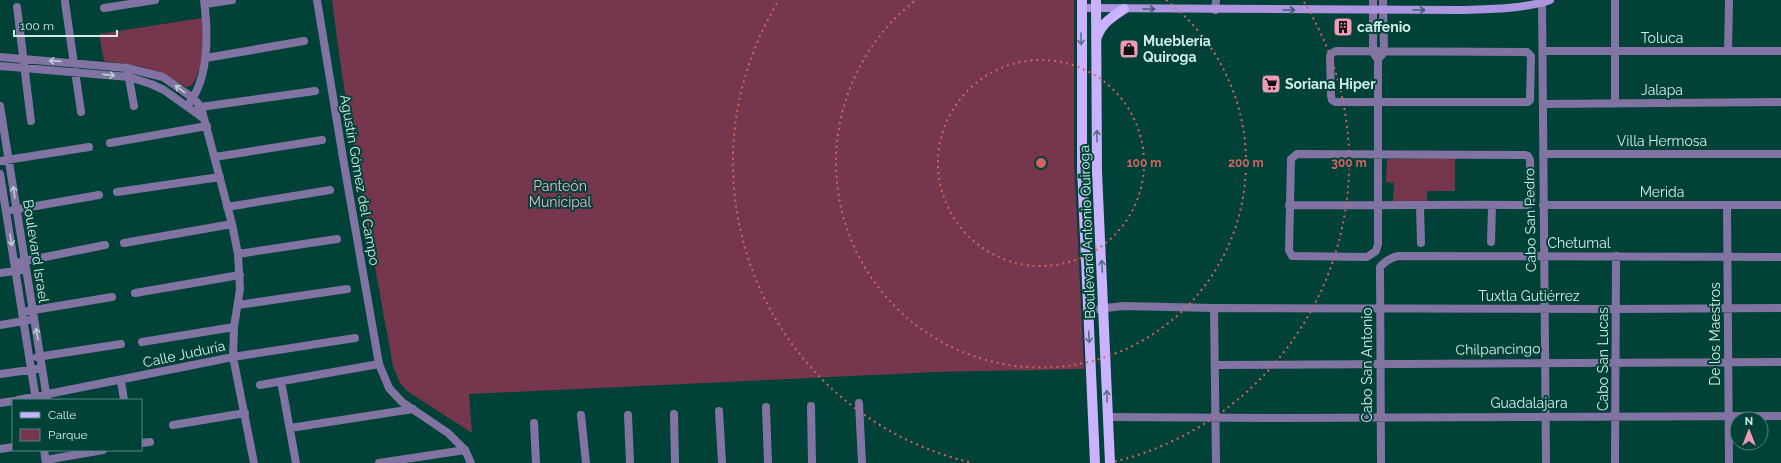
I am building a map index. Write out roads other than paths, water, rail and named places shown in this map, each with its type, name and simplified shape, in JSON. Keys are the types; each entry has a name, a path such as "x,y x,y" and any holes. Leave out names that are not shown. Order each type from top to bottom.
{"main road":[{"path":"1082,4 1096,4 1124,9 1384,10 1472,9 1544,1"},
{"name":"Boulevard Antonio Quiroga","path":"1082,4 1082,169 1095,463"},
{"name":"Boulevard Antonio Quiroga","path":"1096,4 1097,172 1110,463"},
{"path":"1096,41 1101,28 1107,21 1124,9"}],"street":[{"path":"104,8 155,0"},
{"path":"187,106 193,98 206,58 207,39 204,2 232,0"},
{"name":"Agustín Gómez del Campo","path":"317,0 342,156 379,364 389,388 402,402 448,433 465,450"},
{"path":"1216,0 1216,10"},
{"path":"1289,205 1380,206 1420,206 1530,204 1531,194 1528,156 1525,155 1379,155 1297,154 1291,159 1289,205 1289,250 1292,256 1368,257 1376,251 1378,244 1380,206 1379,155 1379,103 1378,60 1373,52 1373,0"},
{"path":"1378,60 1384,52 1383,0"},
{"path":"1615,0 1615,104"},
{"path":"1728,51 1729,0"},
{"name":"Cabo San Pedro","path":"1544,1 1542,154 1546,463"},
{"path":"65,2 81,112"},
{"path":"17,6 31,121"},
{"path":"206,58 304,41"},
{"path":"1373,41 1384,41"},
{"name":"Toluca","path":"1543,51 1781,51"},
{"path":"1332,52 1373,52 1527,52 1531,56 1531,98 1528,102 1379,103 1335,102 1332,100 1330,56 1332,52"},
{"path":"0,58 74,62 127,68 163,77 193,98 201,107 215,156 238,254 240,275 238,305 234,327 233,357 245,412 252,463"},
{"path":"0,66 129,78 151,84 164,90 187,106 205,122"},
{"path":"127,68 134,106"},
{"path":"194,112 201,107 315,91"},
{"name":"Jalapa","path":"1543,104 1781,102"},
{"name":"Boulevard Israel","path":"0,106 4,160 10,170 47,398"},
{"path":"110,143 205,122"},
{"path":"215,156 322,140"},
{"path":"4,160 88,147"},
{"name":"Villa Hermosa","path":"1542,154 1781,154"},
{"path":"0,173 10,170"},
{"name":"Boulevard Israel","path":"0,173 6,211 4,221 15,267 36,399"},
{"path":"117,192 220,177"},
{"path":"227,207 330,190"},
{"path":"4,221 17,214 99,195"},
{"path":"1491,242 1492,205"},
{"name":"Merida","path":"1543,205 1781,205"},
{"name":"De los Maestros","path":"1727,205 1729,463"},
{"path":"1420,206 1420,243"},
{"path":"6,211 17,214"},
{"path":"124,243 232,224"},
{"path":"238,254 337,239"},
{"path":"0,273 15,267 105,245"},
{"name":"Chetumal","path":"1380,267 1385,262 1398,256 1781,257"},
{"name":"Cabo San Lucas","path":"1615,463 1616,256"},
{"name":"Cabo San Antonio","path":"1380,267 1381,463"},
{"path":"135,293 240,275"},
{"path":"238,305 347,289"},
{"path":"22,312 112,297"},
{"name":"Tuxtla Gutiérrez","path":"1088,310 1104,307 1616,309 1781,308"},
{"path":"1214,308 1216,463"},
{"path":"0,325 34,320"},
{"path":"142,342 234,327"},
{"name":"Calle Juduría","path":"36,399 47,398 233,357 355,338"},
{"path":"30,358 121,344"},
{"name":"Chilpancingo","path":"1215,365 1545,362 1781,362"},
{"path":"260,385 379,364"},
{"path":"0,374 42,368"},
{"path":"121,381 124,399"},
{"path":"281,381 296,463"},
{"path":"0,403 12,401"},
{"path":"859,403 862,463"},
{"path":"811,406 812,463"},
{"path":"766,407 768,463"},
{"path":"290,428 413,409"},
{"path":"719,411 722,463"},
{"path":"173,425 245,412"},
{"path":"674,414 675,463"},
{"path":"581,415 586,463"},
{"path":"628,415 630,463"},
{"name":"Guadalajara","path":"1107,417 1380,418 1781,416"},
{"path":"534,423 536,463"},
{"path":"142,443 150,442"},
{"path":"0,449 12,447"},
{"path":"379,463 465,450 471,463"},
{"path":"44,451 46,462 56,457 96,451"}],"place":[{"name":"caffenio","path":"1343,27"},
{"name":"Mueblería Quiroga","path":"1129,49"},
{"name":"Soriana Hiper","path":"1271,84"}],"park label":[{"name":"Panteón Municipal","path":"560,194"}]}
